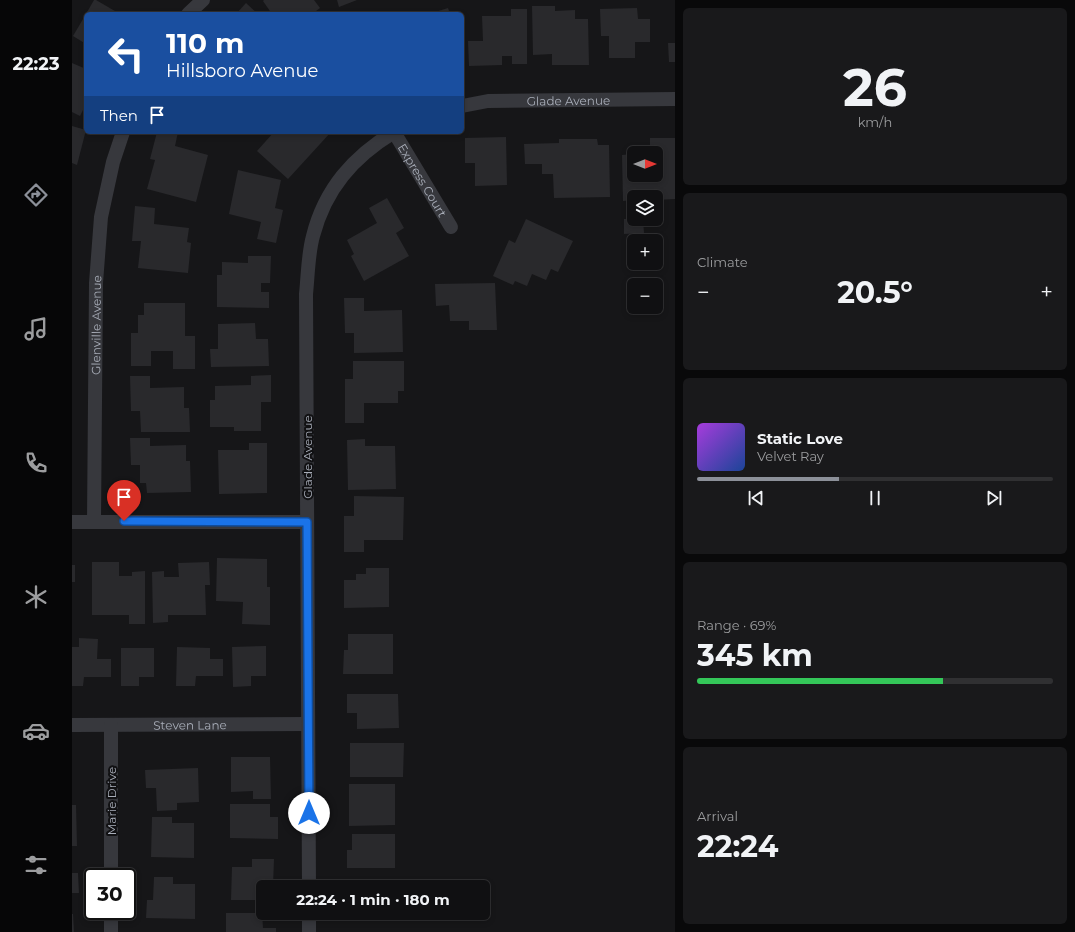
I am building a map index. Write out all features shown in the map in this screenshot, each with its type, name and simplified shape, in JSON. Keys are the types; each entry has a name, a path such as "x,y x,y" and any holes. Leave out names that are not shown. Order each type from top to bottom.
{"street":[{"path":"190,12 203,0"},
{"name":"Glade Avenue","path":"464,106 488,101 675,99"},
{"name":"Glenville Avenue","path":"94,521 96,283 102,217 113,162 122,134"},
{"name":"Glade Avenue","path":"309,880 306,294 313,236 328,195 353,162 379,141 391,134"},
{"name":"Express Court","path":"395,134 451,227"},
{"path":"72,522 307,522"},
{"name":"Steven Lane","path":"72,725 308,724"},
{"name":"Marie Drive","path":"111,725 111,868"},
{"path":"111,920 111,932"},
{"path":"309,920 309,932"}],"building":[{"path":"94,0 96,0 117,12 87,12"},
{"path":"314,0 320,8 315,12 271,12 263,1"},
{"path":"337,0 357,0 339,7"},
{"path":"246,3 256,12 238,12"},
{"path":"532,6 555,6 555,11 575,10 575,19 588,19 589,65 552,65 552,54 533,55"},
{"path":"448,8 449,12 435,12"},
{"path":"637,8 638,19 650,19 650,42 635,42 635,58 609,58 609,36 601,36 600,9"},
{"path":"511,9 527,9 527,64 512,64 512,56 502,56 502,65 469,66 468,41 483,41 482,16 511,16"},
{"path":"84,17 84,43 73,36"},
{"path":"668,43 675,43 675,62 669,62"},
{"path":"72,63 84,68 84,108 80,116 72,112"},
{"path":"72,126 84,129 85,134 77,165 72,163"},
{"path":"156,134 178,134 175,146 208,155 196,202 147,189 155,160 150,159"},
{"path":"272,134 329,134 288,179 257,151"},
{"path":"506,137 507,185 475,186 475,163 465,163 465,138"},
{"path":"650,138 675,138 675,199 663,200 663,190 627,190 627,201 623,201 622,155 627,154 627,182 663,182 663,146 632,145 650,145"},
{"path":"559,139 597,139 598,145 609,145 610,197 554,198 553,174 542,174 542,164 525,164 524,144 559,143"},
{"path":"238,170 281,180 275,208 283,210 276,243 257,239 261,222 229,214"},
{"path":"387,198 404,228 396,233 409,256 364,281 351,256 354,254 347,240 377,223 369,208"},
{"path":"135,206 155,208 154,224 189,228 187,242 191,243 188,273 138,268 141,241 132,241"},
{"path":"526,219 573,241 558,272 551,269 546,280 532,274 527,286 515,281 513,285 493,276 509,240 515,243"},
{"path":"624,219 627,219 627,226 644,226 644,233 624,234"},
{"path":"248,256 271,256 270,283 261,283 261,292 269,292 269,308 217,307 217,275 222,275 222,262 248,263"},
{"path":"495,283 497,330 469,330 469,321 450,321 449,305 436,306 435,284"},
{"path":"344,298 364,298 364,311 402,310 403,352 354,353 354,333 345,333"},
{"path":"144,303 185,303 185,336 195,336 195,369 173,369 173,351 151,351 151,366 131,366 131,333 138,333 138,315 144,315"},
{"path":"255,323 256,339 268,339 269,366 211,367 210,349 218,349 218,324"},
{"path":"353,361 404,361 404,391 398,391 398,403 364,403 364,423 345,423 345,379 353,379"},
{"path":"271,375 271,402 261,402 261,431 234,431 234,427 210,427 210,400 215,400 215,386 251,385 251,376"},
{"path":"130,376 150,376 150,388 184,387 184,408 189,408 190,432 141,432 140,411 131,411"},
{"path":"130,438 150,438 150,446 186,445 186,461 190,461 191,492 147,493 146,483 140,483 140,465 131,465"},
{"path":"365,439 365,446 395,446 396,489 348,490 347,440"},
{"path":"249,443 267,443 267,493 219,494 218,450 249,450"},
{"path":"354,496 404,497 403,540 364,540 364,552 344,552 344,516 354,516"},
{"path":"217,558 267,559 267,587 270,587 270,625 242,624 243,602 216,601"},
{"path":"92,562 119,562 119,576 132,576 132,572 145,571 145,624 129,624 129,615 92,615"},
{"path":"209,562 210,585 205,585 206,615 168,615 168,622 153,623 152,572 164,571 164,577 179,577 178,563"},
{"path":"72,565 75,565 75,582 72,582"},
{"path":"366,568 389,568 389,607 344,608 344,580 356,580 356,574 366,574"},
{"path":"348,634 393,634 393,674 343,674 344,650 348,650"},
{"path":"79,638 98,639 97,659 111,659 111,677 84,677 83,686 72,686 72,647 79,647"},
{"path":"266,646 266,676 251,676 251,686 233,687 232,647"},
{"path":"177,647 210,648 210,659 223,659 223,676 196,676 195,686 176,686"},
{"path":"121,648 154,648 154,677 139,677 139,686 121,686"},
{"path":"347,694 398,694 399,728 357,729 357,713 347,713"},
{"path":"350,743 404,743 403,777 350,777"},
{"path":"231,757 270,757 271,799 253,799 253,791 231,792"},
{"path":"198,768 199,802 177,803 177,810 157,811 156,788 146,788 145,770"},
{"path":"349,784 395,784 395,825 349,826"},
{"path":"230,804 270,804 270,817 278,817 278,839 230,838"},
{"path":"72,805 76,805 77,846 72,846"},
{"path":"152,817 172,817 172,823 194,823 194,858 151,857"},
{"path":"352,834 395,834 395,868 347,868 347,850 352,850"},
{"path":"252,859 274,859 273,880 256,880 256,900 231,900 232,867 252,867"},
{"path":"72,873 78,873 79,893 72,893"},
{"path":"154,877 173,877 173,884 195,884 195,919 146,918 147,900 153,900"},
{"path":"226,913 256,913 256,920 262,920 263,928 276,928 276,932 226,932"},
{"path":"73,914 74,932 72,932"},
{"path":"351,920 395,920 351,921"}],"route":[{"path":"124,521 307,522 309,813"}]}
